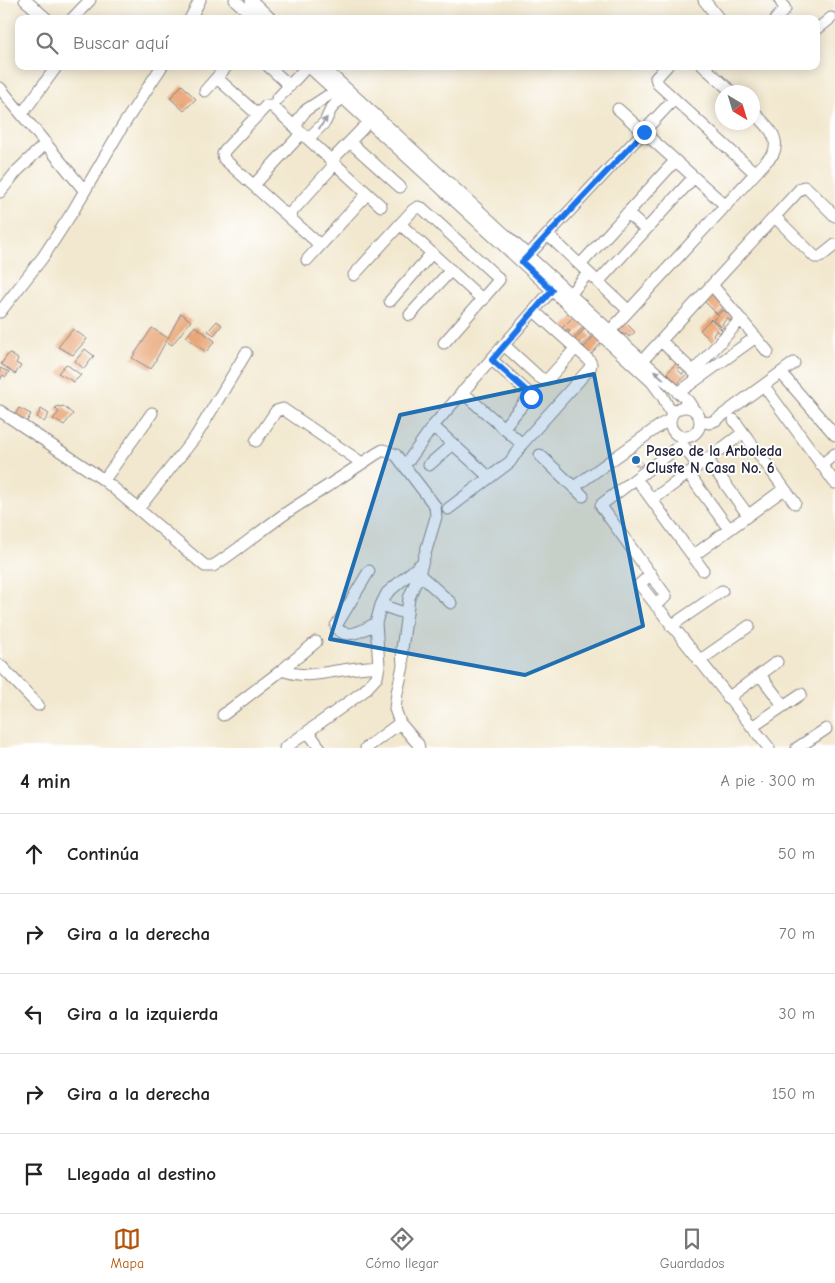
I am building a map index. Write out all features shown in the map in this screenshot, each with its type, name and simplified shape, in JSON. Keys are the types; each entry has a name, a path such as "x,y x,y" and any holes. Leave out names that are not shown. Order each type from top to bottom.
{"street":[{"path":"25,0 42,15"},
{"path":"76,15 90,0"},
{"path":"192,15 200,0"},
{"path":"235,0 252,15"},
{"path":"250,0 267,15"},
{"path":"704,0 716,15"},
{"path":"780,0 785,9 780,15"},
{"path":"820,27 831,18"},
{"path":"22,114 54,70"},
{"path":"0,312 43,257 159,70"},
{"path":"205,91 224,70"},
{"path":"272,70 290,86"},
{"path":"277,100 303,70"},
{"path":"308,70 338,94 526,259 552,290 567,298 611,330 619,345 643,360 688,401 697,412 701,421 696,434 682,441 602,504 601,510 666,596 656,606 769,748"},
{"path":"326,70 619,345 656,386 663,397 671,418"},
{"path":"663,70 656,81 755,173"},
{"path":"707,70 724,85"},
{"path":"217,78 258,115"},
{"path":"0,88 84,190"},
{"path":"302,134 298,119 306,110 338,94"},
{"path":"254,186 302,134 325,122 338,94"},
{"path":"526,259 674,99"},
{"path":"320,246 224,159 223,154 225,150 266,106 271,105 382,206"},
{"path":"618,109 726,206"},
{"path":"611,330 772,154 775,147 769,127 760,119"},
{"path":"288,216 363,128"},
{"path":"350,142 400,186"},
{"path":"0,192 46,143"},
{"path":"567,298 584,269 627,213 676,161"},
{"path":"598,282 694,177"},
{"path":"643,360 804,187 835,216"},
{"path":"307,260 367,194"},
{"path":"354,275 400,224 414,210 420,207 499,279 498,284 444,343"},
{"path":"627,213 645,229"},
{"path":"775,217 815,257 819,258 835,245"},
{"path":"400,224 483,300"},
{"path":"548,236 628,310"},
{"path":"390,301 432,253"},
{"path":"410,315 451,270"},
{"path":"712,285 768,352"},
{"path":"409,460 433,426 552,290"},
{"path":"448,509 510,462 522,444 590,368 589,360 534,311"},
{"path":"678,393 697,374 741,319"},
{"path":"697,374 756,337"},
{"path":"661,341 697,374"},
{"path":"504,345 539,377 545,380 575,349"},
{"path":"138,510 196,436 246,353"},
{"path":"492,360 531,395 503,428"},
{"path":"701,421 709,423 716,420 794,363"},
{"path":"781,373 835,436"},
{"path":"764,386 835,482"},
{"path":"462,392 522,444"},
{"path":"693,409 684,407 675,411 670,425 674,433 682,441 693,470 729,529"},
{"path":"256,441 276,411 283,409 362,463"},
{"path":"0,412 104,480 205,566 213,566 241,548 291,510 383,450 396,455 435,506 436,518 409,598 402,649 404,666 396,701 400,723 418,744 419,748"},
{"path":"104,480 152,413"},
{"path":"574,487 671,418"},
{"path":"734,420 794,503"},
{"path":"433,426 489,477"},
{"path":"652,500 743,433"},
{"path":"429,465 453,444"},
{"path":"821,465 835,454"},
{"path":"540,455 583,496"},
{"path":"708,459 748,515"},
{"path":"641,485 703,570"},
{"path":"693,556 784,489"},
{"path":"420,569 451,603"},
{"path":"285,748 364,691 376,676 379,666 376,623 381,605 387,593 420,569"},
{"path":"369,571 336,626 342,632 359,633 376,623"},
{"path":"671,626 722,591"},
{"path":"381,605 407,614"},
{"path":"699,661 749,626"},
{"path":"223,715 316,642"},
{"path":"728,698 777,662"},
{"path":"0,665 38,705"},
{"path":"282,670 294,675 309,676 379,666"},
{"path":"760,675 783,705"},
{"path":"752,727 801,694"},
{"path":"366,748 400,723"},
{"path":"797,748 826,729"},
{"path":"308,732 320,748"}],"highlighted area":[{"path":"594,374 643,626 525,675 330,639 400,415"}],"building":[{"path":"182,85 196,99 184,111 170,98"},
{"path":"713,292 726,304 717,314 704,301"},
{"path":"723,310 733,318 730,321 727,318 722,324 725,327 723,328 713,320"},
{"path":"181,313 191,321 172,345 166,341 151,369 132,358 152,328 168,338"},
{"path":"574,316 575,320 578,322 579,320 585,325 572,340 566,334 570,331 567,329 564,332 561,329"},
{"path":"711,319 722,330 720,333 717,330 713,335 716,338 712,342 700,330"},
{"path":"217,321 222,325 214,335 208,331"},
{"path":"625,322 635,332 629,337 618,329"},
{"path":"195,326 215,341 206,352 186,337"},
{"path":"587,326 590,329 587,332 591,336 582,346 584,347 595,335 602,342 590,356 574,341"},
{"path":"73,329 87,339 73,355 58,347"},
{"path":"85,349 94,356 84,369 75,361"},
{"path":"9,353 18,359 16,363 21,366 15,374 1,364"},
{"path":"677,362 681,365 677,369 682,374 686,371 688,373 678,384 667,373"},
{"path":"66,364 81,375 74,382 58,373"},
{"path":"0,368 9,372 6,377 3,375 0,380"},
{"path":"63,406 73,414 64,425 53,419 59,412 55,408"},
{"path":"19,408 31,414 26,423 14,416"},
{"path":"41,409 49,414 44,422 37,417"},
{"name":"Paseo de la Arboleda Cluste N Casa No. 6","path":"635,453 643,464 638,467 630,456"}],"place":[{"name":"Paseo de la Arboleda Cluste N Casa No. 6","path":"636,460"}],"route":[{"path":"531,397 492,360 552,290 522,262 644,132"}]}
